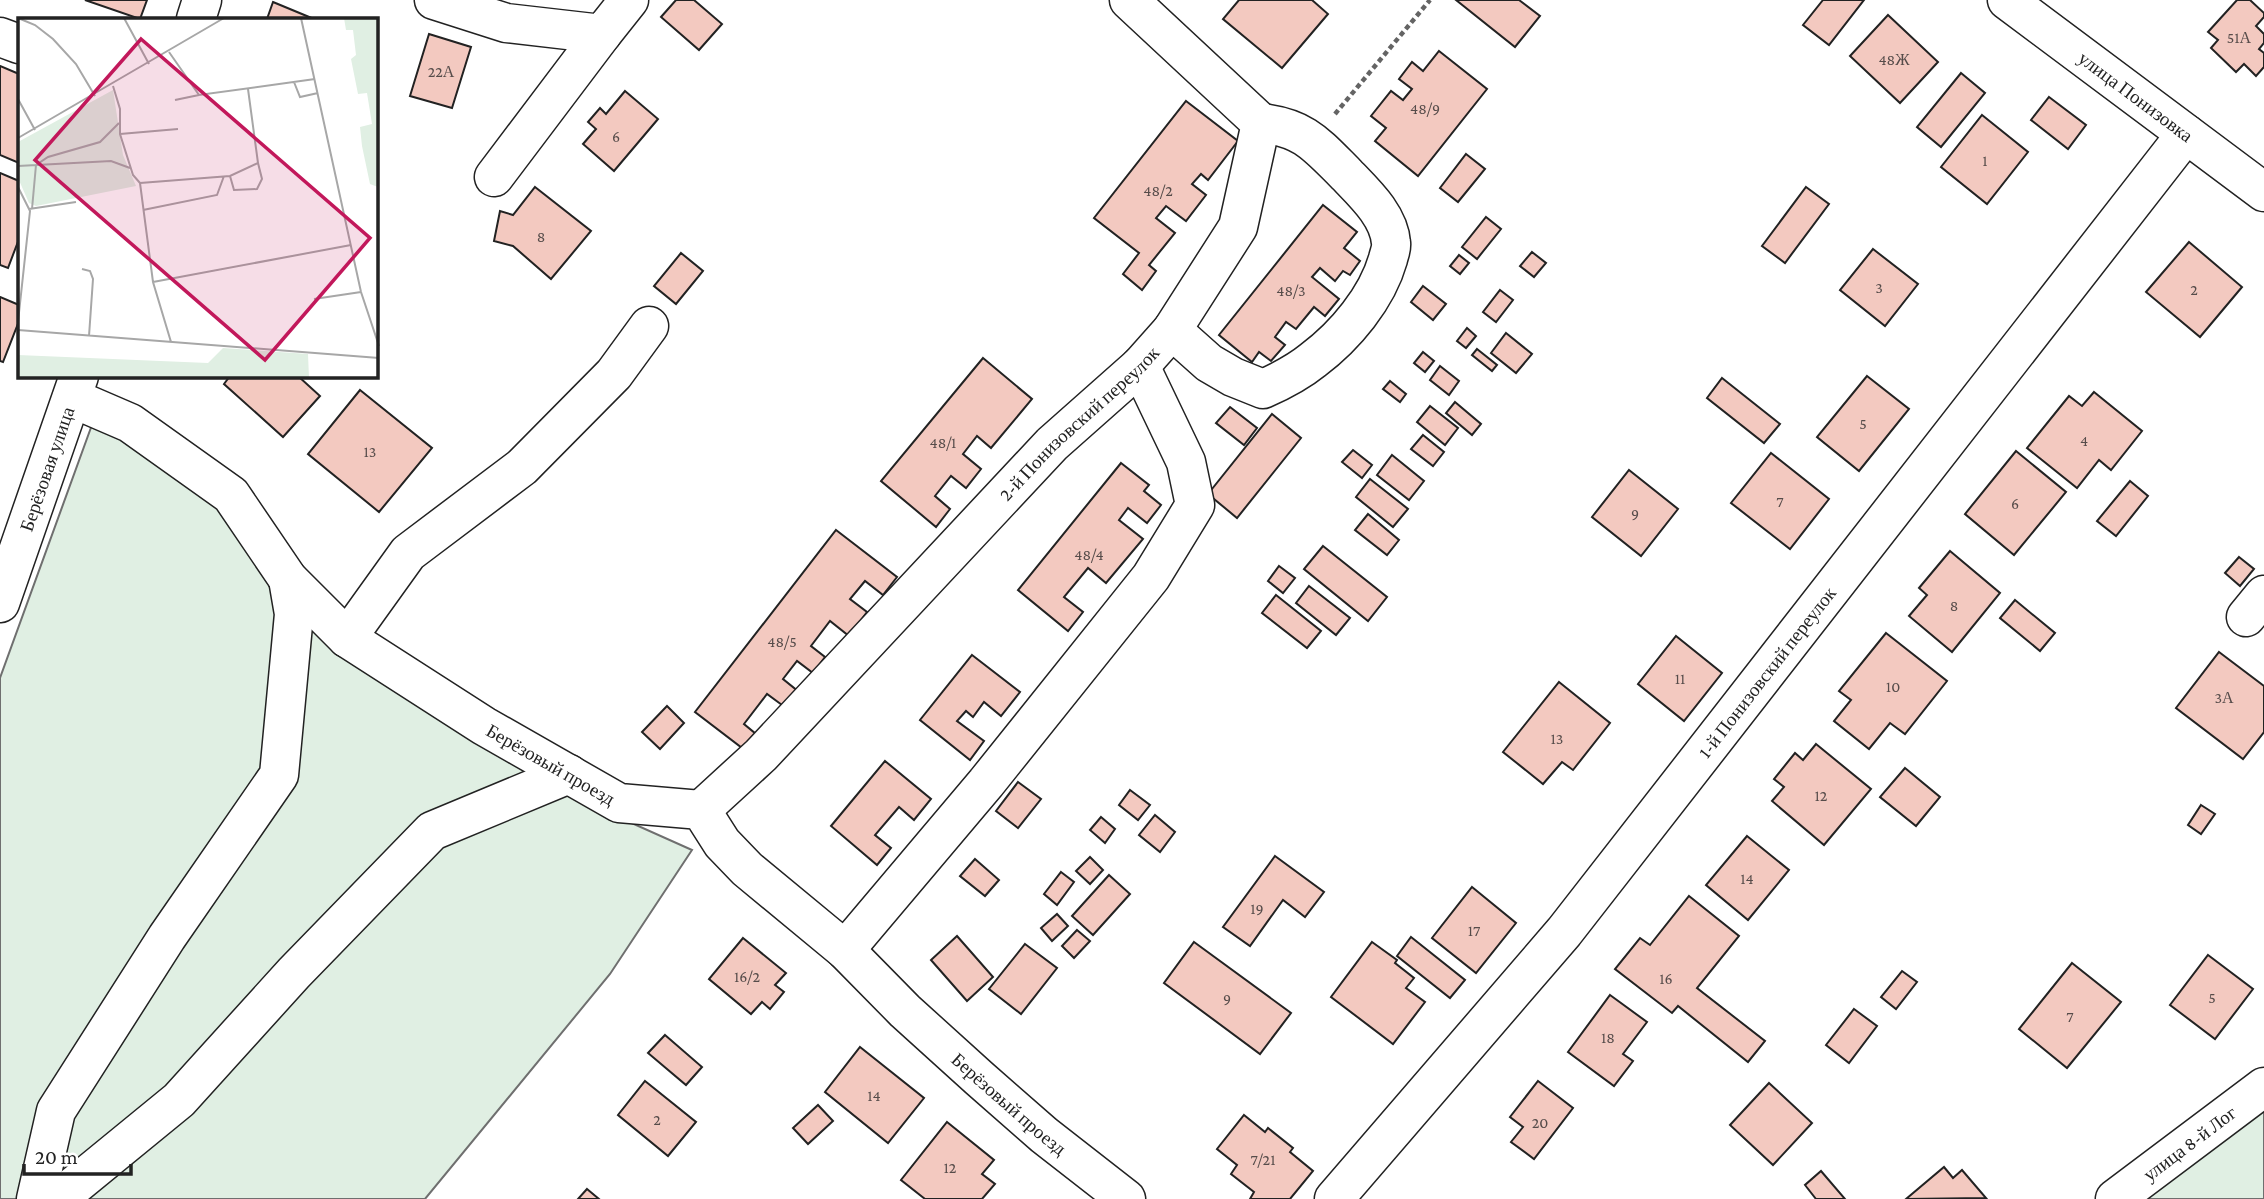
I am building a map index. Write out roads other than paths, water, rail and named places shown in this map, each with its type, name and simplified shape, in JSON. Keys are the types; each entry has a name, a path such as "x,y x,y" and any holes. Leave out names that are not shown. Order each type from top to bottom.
{"street":[{"path":"196,18 202,0"},
{"path":"434,0 506,23 602,34"},
{"path":"494,177 629,0"},
{"path":"1129,0 1261,123 1285,126 1312,140 1364,193 1383,219 1392,244 1384,273 1368,302 1343,331 1316,359 1288,378 1263,389 1233,377 1209,363 1172,330"},
{"name":"улица Понизовка","path":"2007,0 2264,192"},
{"path":"0,37 18,44"},
{"name":"2-й Понизовский переулок","path":"701,810 761,755 1052,444 1140,366 1172,330 1238,227 1261,123"},
{"name":"1-й Понизовский переулок","path":"1334,1199 1564,932 2186,134"},
{"path":"347,638 408,553 522,467 614,374 649,326"},
{"path":"845,950 986,783 1151,578 1195,505 1186,462 1140,366"},
{"name":"Берёзовый проезд","path":"75,387 231,495 288,579 347,638 484,726 619,803 701,810 722,843 747,869 845,950 905,1011 1044,1135 1126,1199"},
{"name":"Берёзовая улица","path":"0,603 11,540 75,387"},
{"path":"36,1199 56,1111 167,937 279,775 294,614 288,579"},
{"path":"58,1199 178,1100 294,973 432,831 569,774"},
{"name":"улица 8-й Лог","path":"2115,1199 2264,1087"}]}
